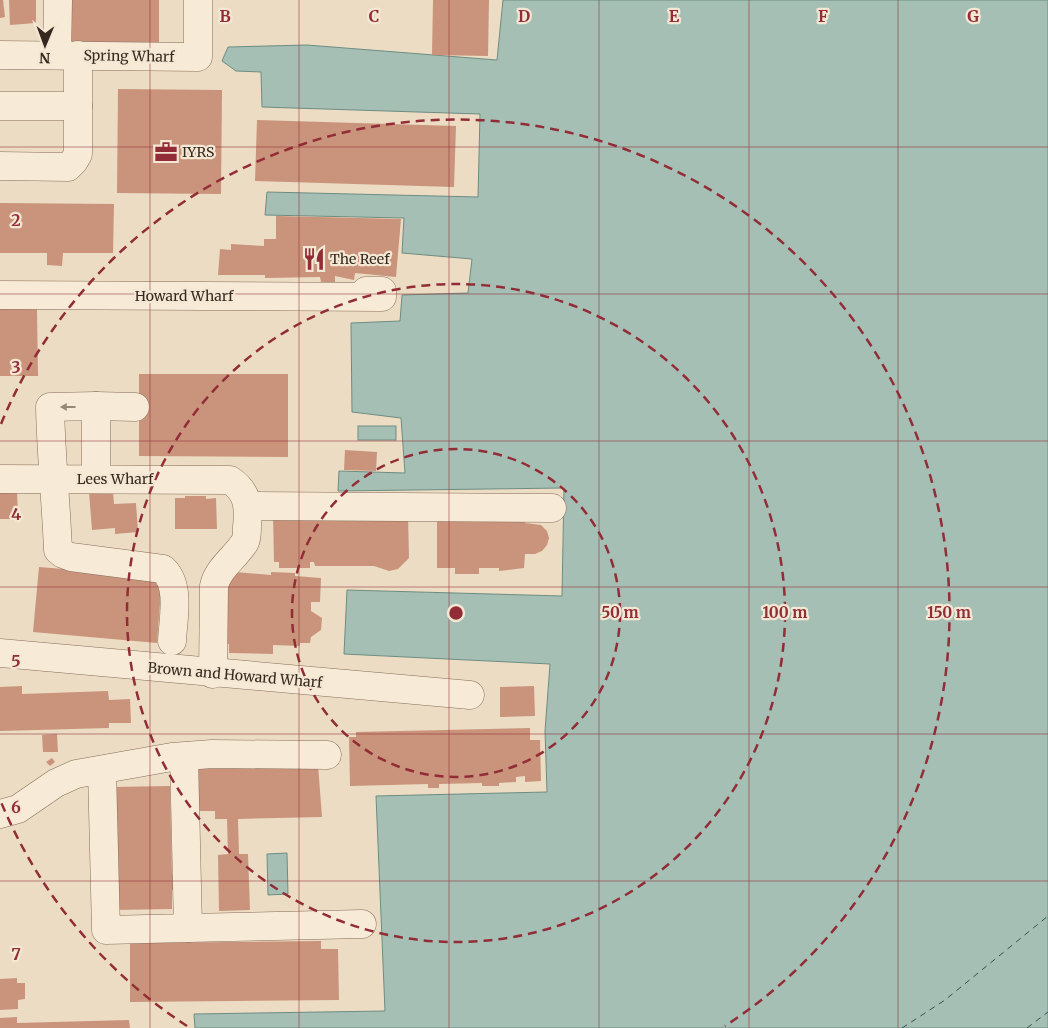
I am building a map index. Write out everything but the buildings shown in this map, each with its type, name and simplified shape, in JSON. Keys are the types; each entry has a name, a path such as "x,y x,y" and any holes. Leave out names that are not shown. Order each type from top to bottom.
{"street":[{"path":"0,166 68,167 78,154 78,106 58,0"},
{"name":"Spring Wharf","path":"0,55 198,57 198,0"},
{"path":"0,106 78,106"},
{"name":"Howard Wharf","path":"0,295 368,297"},
{"path":"96,406 96,479"},
{"path":"134,407 50,407 51,460 54,479 58,550 62,554 71,557 163,569 171,576 174,586 172,641"},
{"name":"Lees Wharf","path":"0,479 230,480 241,488 249,506"},
{"path":"213,674 214,586 217,574 232,560 246,540 249,506 552,508"},
{"name":"Brown and Howard Wharf","path":"0,653 213,674 470,695"},
{"path":"0,814 18,809 56,783 76,774 212,754 327,755"},
{"path":"184,757 188,928"},
{"path":"102,770 106,930 362,924"}],"shaded area":[{"path":"503,0 1048,0 1048,1028 195,1028 194,1014 385,1011 376,796 547,792 545,731 550,664 344,654 347,590 562,596 564,488 338,491 339,471 405,473 401,418 352,412 351,323 400,321 402,295 468,293 472,259 402,253 404,218 265,215 267,192 478,197 480,114 262,107 261,72 236,71 222,61 228,47 307,45 497,60"},
{"path":"358,426 396,426 396,440 358,440"},
{"path":"287,853 288,894 268,895 267,854"}],"ferry route":[{"path":"902,1028 945,1000 1048,916"},
{"path":"1027,1028 1048,1012"}],"place":[{"name":"IYRS","path":"166,152"},
{"name":"The Reef","path":"314,259"}]}
